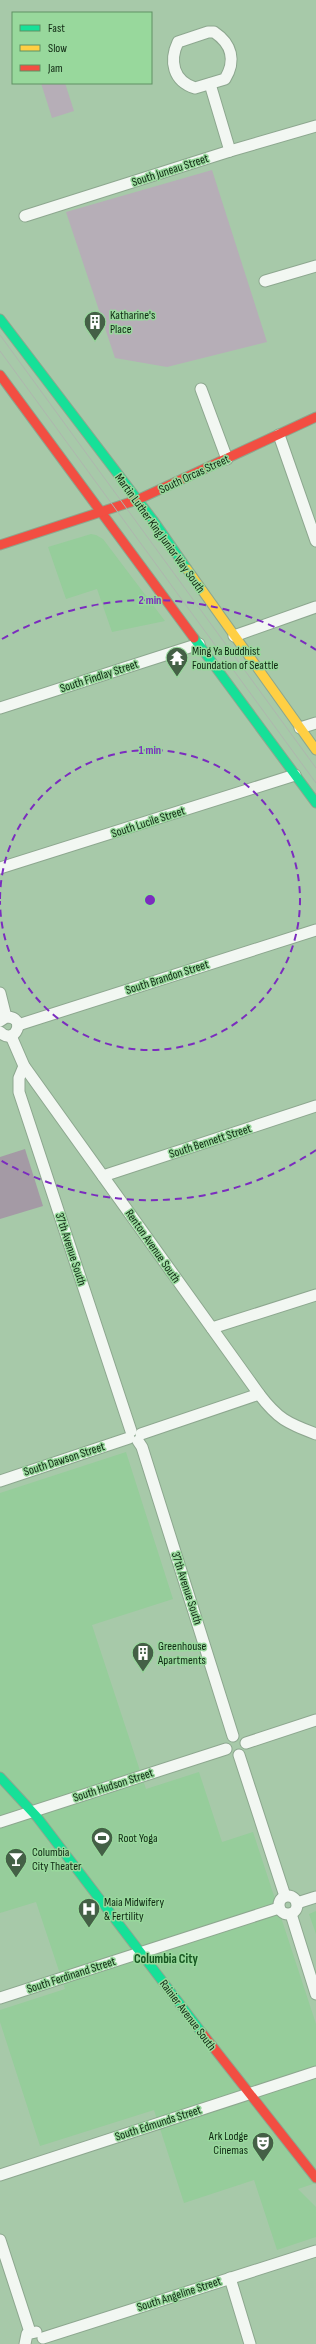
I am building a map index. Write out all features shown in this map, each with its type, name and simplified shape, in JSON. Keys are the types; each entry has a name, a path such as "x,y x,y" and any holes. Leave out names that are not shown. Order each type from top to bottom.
{"main road":[{"name":"Martin Luther King Junior Way South","path":"0,320 137,500 316,750"},
{"path":"0,375 316,803"},
{"name":"South Orcas Street","path":"0,545 102,513 137,500 316,417"},
{"name":"Rainier Avenue South","path":"0,1777 32,1811 248,2094 316,2178"}],"street":[{"path":"214,32 228,44 232,53 230,71 225,79 210,84 195,88 181,80 175,72 172,62 178,42 214,32"},
{"path":"210,84 230,151"},
{"name":"South Juneau Street","path":"25,216 230,151 316,126"},
{"path":"265,281 316,266"},
{"path":"201,389 227,459"},
{"path":"279,435 316,541"},
{"path":"234,636 316,607"},
{"name":"South Findlay Street","path":"0,708 199,644"},
{"path":"300,728 316,723"},
{"name":"South Lucile Street","path":"0,868 295,775"},
{"name":"South Brandon Street","path":"18,1025 316,930"},
{"path":"0,993 3,1019 13,1017 18,1025 17,1031 5,1034"},
{"name":"Renton Avenue South","path":"5,1034 24,1066 259,1394 274,1413 283,1420 316,1434"},
{"name":"37th Avenue South","path":"24,1066 19,1078 19,1092 135,1436 142,1446 233,1736"},
{"name":"South Bennett Street","path":"103,1176 316,1106"},
{"path":"212,1328 316,1295"},
{"name":"South Dawson Street","path":"0,1481 259,1394"},
{"path":"246,1743 316,1720"},
{"path":"233,1736 241,1737 246,1743 246,1749 239,1755 232,1755 226,1749 226,1741 233,1736"},
{"name":"South Hudson Street","path":"0,1822 226,1749"},
{"path":"239,1755 285,1896"},
{"path":"285,1896 293,1897 297,1903 296,1910 291,1914 285,1914 280,1908 280,1901 285,1896"},
{"path":"297,1903 316,1897"},
{"name":"South Ferdinand Street","path":"0,1998 280,1908"},
{"path":"291,1914 316,1994"},
{"name":"South Edmunds Street","path":"0,2175 316,2072"},
{"path":"0,2240 30,2332"},
{"name":"South Angeline Street","path":"42,2341 316,2251"},
{"path":"230,2278 250,2344"},
{"path":"24,2344 25,2336 30,2332 38,2332 42,2341"}],"shaded area":[{"path":"41,84 65,84 74,111 52,118"},
{"path":"212,170 267,342 167,367 115,358 66,212"},
{"path":"91,534 103,539 165,621 112,632 97,589 66,599 48,547"},
{"path":"25,1149 43,1206 0,1219 0,1157"},
{"path":"126,1452 173,1599 92,1625 146,1789 199,1772 222,1842 253,1832 316,2024 316,2183 298,2189 316,2207 316,2237 277,2250 254,2180 184,2203 154,2110 40,2146 0,2022 0,2010 65,1989 36,1902 0,1913 0,1493"},
{"path":"316,1911 316,1934 309,1914"}],"tram line":[{"path":"0,335 316,768"},
{"path":"0,351 316,783"}],"traffic: fast":[{"path":"0,319 153,520 187,569"},
{"path":"194,638 316,803"},
{"path":"0,1777 37,1817 202,2033"}],"traffic: slow":[{"path":"187,569 316,750"}],"traffic: jam":[{"path":"0,375 194,638"},
{"path":"0,545 137,500 316,417"},
{"path":"202,2033 316,2178"}],"place":[{"name":"Katharine's Place","path":"95,342"},
{"name":"Ming Ya Buddhist Foundation of Seattle","path":"177,678"},
{"name":"Greenhouse Apartments","path":"143,1672"},
{"name":"Root Yoga","path":"102,1858"},
{"name":"Columbia City Theater","path":"16,1878"},
{"name":"Maia Midwifery & Fertility","path":"89,1928"},
{"name":"Ark Lodge Cinemas","path":"263,2162"}],"district":[{"name":"Columbia City","path":"166,1958"}]}
